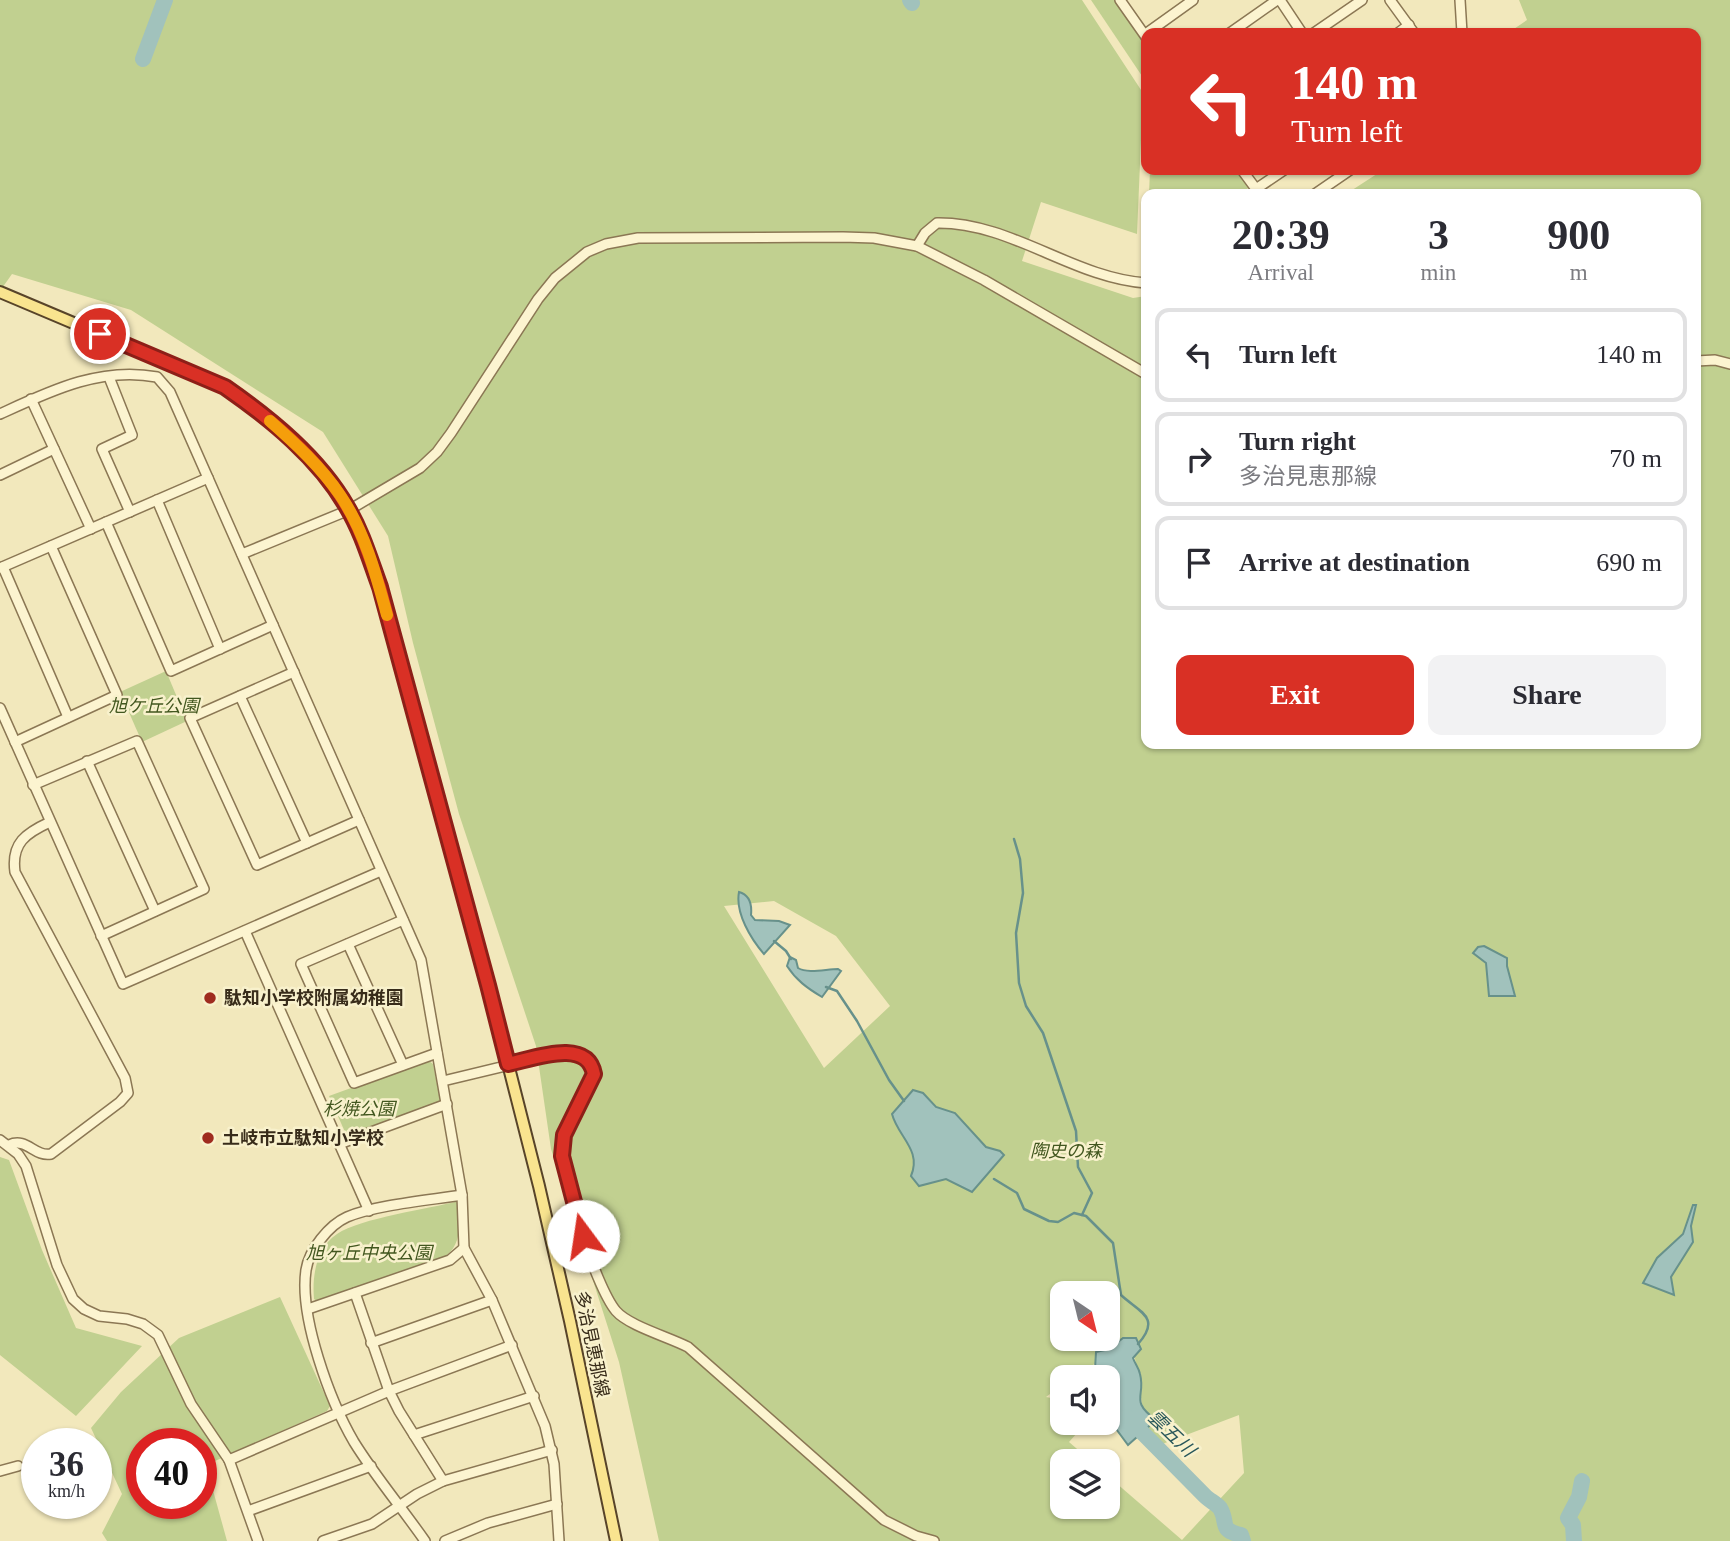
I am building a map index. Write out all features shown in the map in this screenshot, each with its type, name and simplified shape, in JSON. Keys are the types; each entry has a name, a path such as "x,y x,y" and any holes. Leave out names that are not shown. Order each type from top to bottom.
{"main road":[{"name":"多治見恵那線","path":"0,292 225,387 254,408 303,452 339,493 349,510 380,587 485,971 570,1321 616,1541"}],"street":[{"path":"1120,0 1141,28"},
{"path":"1156,28 1194,0"},
{"path":"1237,28 1279,0 1299,28"},
{"path":"1321,28 1362,0"},
{"path":"1390,0 1411,28"},
{"path":"1460,0 1462,28"},
{"path":"1256,189 1277,175"},
{"path":"1322,189 1343,175"},
{"path":"917,246 925,233 937,223 958,222 1047,252 1106,276 1141,283"},
{"path":"242,554 349,510 420,468 437,452 538,299 555,278 587,252 606,244 638,238 843,237 873,238 917,246 985,280 1141,371"},
{"path":"1701,361 1715,360 1730,364"},
{"path":"0,414 62,386 90,379 139,374 157,377 165,384 421,960 462,1195 464,1248 512,1345 534,1396 552,1450 559,1541"},
{"path":"109,377 132,435 102,449 130,512"},
{"path":"32,399 91,529"},
{"path":"0,475 54,449"},
{"path":"68,717 2,568 208,478"},
{"path":"157,500 220,649"},
{"path":"106,522 171,671 273,625"},
{"path":"15,742 117,695 51,546"},
{"path":"294,672 190,718 257,865 359,820"},
{"path":"240,696 307,843"},
{"path":"0,708 123,984 381,871"},
{"path":"33,785 137,741 204,889 101,936"},
{"path":"88,761 155,911"},
{"path":"4,1143 28,1144 36,1152 51,1154 128,1093 125,1078 15,872 16,854 24,836 50,822"},
{"path":"403,920 301,964 354,1083 438,1053"},
{"path":"245,931 369,1211"},
{"path":"348,944 403,1065"},
{"path":"443,1081 564,1052 576,1053 593,1065 594,1074 564,1135 562,1156 583,1236 605,1293 617,1312 630,1322 668,1336 688,1347 884,1520 916,1536 934,1541"},
{"path":"339,1144 447,1104"},
{"path":"4,1143 26,1166 57,1265 73,1299 84,1309 99,1316 143,1324 158,1335 191,1404 229,1460 258,1541"},
{"path":"425,1541 371,1466 339,1414 323,1374 308,1309 306,1267 323,1236 346,1217 462,1195"},
{"path":"308,1309 450,1260 464,1248"},
{"path":"355,1293 389,1391 443,1481"},
{"path":"371,1343 492,1300"},
{"path":"229,1460 389,1391 512,1345"},
{"path":"414,1435 534,1396"},
{"path":"323,1541 356,1531 443,1481 552,1450"},
{"path":"0,1471 19,1466"},
{"path":"248,1511 371,1466"},
{"path":"445,1541 488,1523 557,1504"},
{"path":"356,1531 363,1541"}],"green space":[{"name":"陶史の森","path":"0,0 1082,0 1141,90 1137,234 1041,202 1022,261 1133,298 1141,297 1141,749 1701,749 1701,189 1354,189 1375,175 1701,175 1701,28 1515,28 1527,20 1519,0 1730,0 1730,1541 659,1541 619,1362 551,1149 536,1046 459,814 413,643 388,536 323,432 131,310 12,274 0,291","holes":["774,901 836,936 890,1006 824,1068 724,906"]},
{"path":"1091,0 1117,0 1141,34 1141,75"},
{"path":"1150,175 1242,175 1251,187 1247,189 1149,189"},
{"name":"旭ケ丘公園","path":"166,671 187,721 142,742 120,692"},
{"name":"杉焼公園","path":"428,1060 433,1064 440,1100 437,1103 352,1135 345,1132 329,1096"},
{"path":"0,1157 9,1160 42,1250 76,1328 142,1346 76,1416 0,1355"},
{"name":"旭ヶ丘中央公園","path":"459,1201 458,1238 446,1256 318,1302 314,1299 317,1263 324,1247 337,1234 362,1223"},
{"path":"280,1297 330,1406 327,1411 217,1460 217,1428 126,1428 126,1519 217,1519 217,1505 227,1541 107,1541 102,1533 109,1519 112,1519 122,1494 112,1473 112,1428 91,1428 121,1392 179,1338"}],"water":[{"path":"739,892 748,898 751,915 755,920 779,921 790,925 764,954 749,933 742,917"},
{"path":"1484,946 1507,958 1515,996 1489,996 1486,963 1473,953 1478,947"},
{"path":"790,957 796,960 798,968 802,970 841,971 822,997 790,971 787,966"},
{"path":"913,1090 923,1093 936,1107 955,1113 986,1147 1004,1155 972,1192 946,1179 919,1186 911,1176 914,1159 892,1114"},
{"path":"1693,1205 1696,1205 1691,1226 1693,1242 1671,1277 1674,1295 1643,1283 1657,1258 1683,1234"},
{"path":"1136,1338 1141,1349 1133,1358 1140,1374 1141,1403 1156,1420 1128,1445 1120,1434 1120,1365 1095,1365 1096,1352 1120,1351 1120,1340"}],"waterway":[{"path":"143,59 165,0"},
{"path":"1014,839 1020,859 1023,893 1016,933 1019,983 1026,1006 1043,1033 1076,1131 1078,1167 1092,1193 1082,1215"},
{"path":"774,941 791,959"},
{"path":"826,987 837,991 904,1101"},
{"path":"994,1179 1017,1193 1024,1209 1049,1221 1058,1222 1074,1213 1086,1216 1113,1243 1121,1295 1141,1311 1148,1321 1145,1335 1138,1344"},
{"name":"雲五川","path":"1127,1417 1205,1496 1219,1506 1229,1531 1241,1535 1243,1541"},
{"path":"1574,1541 1573,1525 1568,1518 1579,1497 1582,1481"}],"slow traffic":[{"path":"270,421 303,452 339,493 362,538 387,615"}],"place":[{"name":"駄知小学校附属幼稚園","path":"210,998"},
{"name":"土岐市立駄知小学校","path":"208,1138"}],"route":[{"path":"100,334 225,387 240,397 303,452 339,493 349,510 380,587 508,1064 564,1052 576,1053 593,1065 594,1074 564,1135 562,1156 583,1236"}]}
